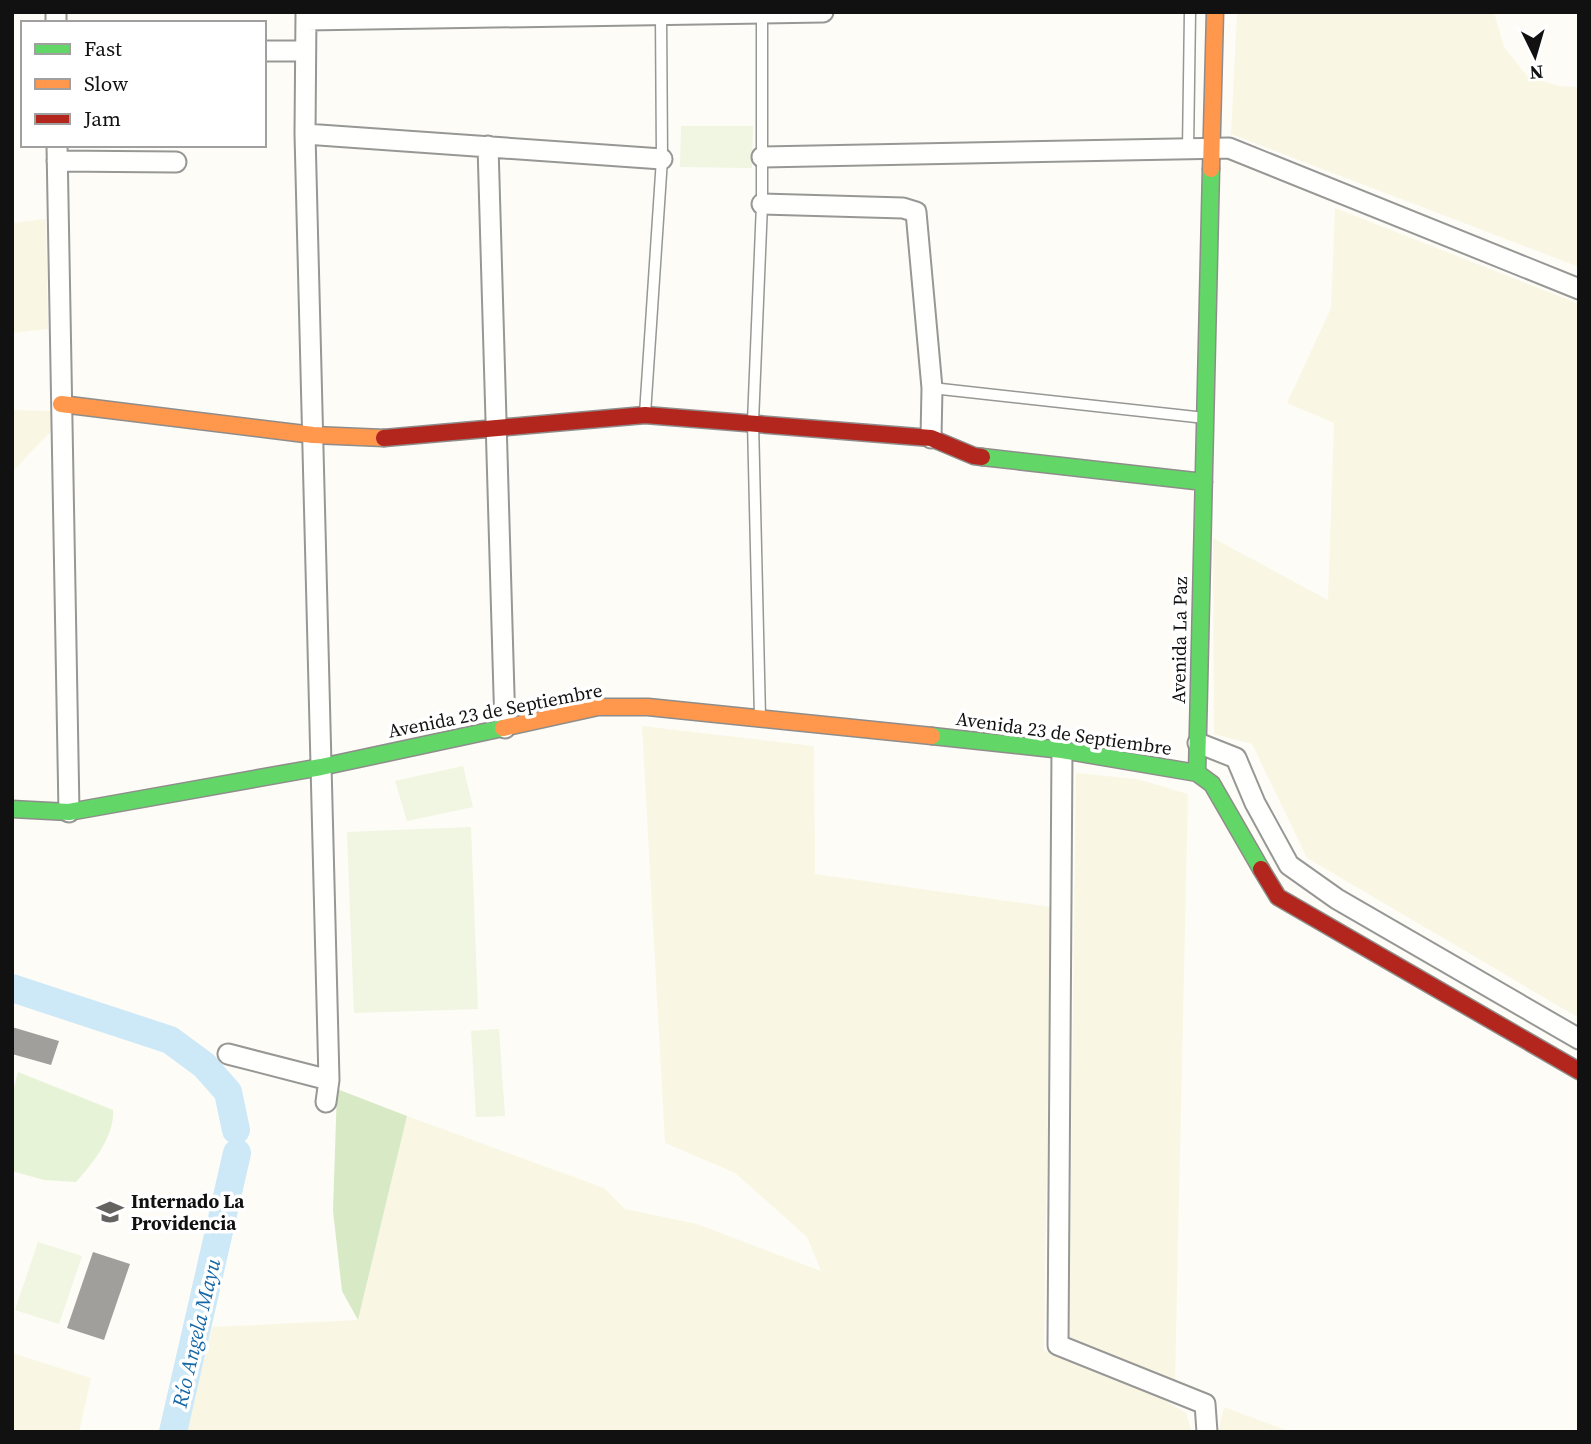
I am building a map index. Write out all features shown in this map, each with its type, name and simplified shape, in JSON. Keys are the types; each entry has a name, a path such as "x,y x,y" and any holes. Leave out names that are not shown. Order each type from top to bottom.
{"main road":[{"name":"Avenida La Paz","path":"1197,773 1215,12"},
{"path":"61,404 313,435 395,438 645,415 752,422 932,438 974,456 1204,482"},
{"name":"Avenida 23 de Septiembre","path":"12,808 69,812 321,766 598,707 648,707 1062,751 1197,773"},
{"path":"1197,773 1212,784 1278,897 1579,1071"}],"street":[{"path":"326,1102 329,1080 305,134 306,16 823,12"},
{"path":"266,51 304,51"},
{"path":"305,134 662,159"},
{"path":"488,146 505,728"},
{"path":"762,157 1229,148 1579,289"},
{"path":"69,812 57,153 176,162"},
{"path":"762,204 903,208 916,212 932,388 932,438"},
{"path":"1198,743 1236,758 1255,803 1290,865 1337,899 1579,1039"},
{"path":"1062,751 1058,1345 1205,1404 1207,1432"},
{"path":"228,1054 329,1080"}],"lane":[{"path":"1188,150 1190,12"},
{"path":"760,718 752,422 762,204 762,13"},
{"path":"645,415 662,159 661,15"},
{"path":"932,388 1205,418"}],"shaded area":[{"path":"1237,12 1494,12 1504,47 1527,76 1559,86 1579,87 1579,267 1231,134"},
{"path":"1335,208 1579,304 1579,1018 1307,858 1252,744 1214,734 1213,538 1328,600 1334,423 1287,403 1331,308"},
{"path":"46,219 48,329 12,333 12,223"},
{"path":"12,410 52,411 52,430 12,472"},
{"path":"642,726 814,746 815,874 1051,907 1044,1350 1152,1393 1186,1413 1192,1432 187,1432 212,1327 358,1320 407,1116 604,1188 625,1209 697,1224 821,1271 807,1237 735,1173 665,1143"},
{"path":"1076,773 1137,779 1188,794 1175,1382 1069,1338"},
{"path":"12,1353 91,1378 79,1432 12,1432"},
{"path":"1224,1407 1291,1432 1218,1432"}],"green space":[{"path":"681,126 753,126 752,168 680,167"},
{"path":"463,766 473,807 407,821 395,781"},
{"path":"471,827 478,1009 354,1013 347,832"},
{"path":"499,1029 505,1116 476,1117 471,1031"},
{"path":"18,1072 113,1110 113,1120 106,1139 76,1182 44,1180 12,1171 12,1095"},
{"path":"337,1089 407,1116 358,1320 342,1291 333,1211"},
{"path":"38,1242 82,1256 59,1324 15,1310"}],"building":[{"path":"12,1027 59,1041 51,1065 12,1054"},
{"path":"93,1252 130,1264 104,1340 67,1328"}],"waterway":[{"name":"Río Angela Mayu","path":"12,988 170,1040 204,1065 228,1092 236,1130"},
{"name":"Río Angela Mayu","path":"173,1432 237,1153"}],"traffic: fast":[{"path":"1197,773 1211,169"},
{"path":"982,457 1204,482"},
{"path":"12,809 69,812 321,767 503,728"},
{"path":"932,736 1062,750 1197,773 1212,784 1261,869"}],"traffic: slow":[{"path":"1211,169 1215,12"},
{"path":"61,404 313,435 384,438"},
{"path":"503,728 598,707 648,707 932,736"}],"traffic: jam":[{"path":"384,438 645,415 931,438 982,457"},
{"path":"1261,869 1278,897 1579,1071"}],"place":[{"name":"Internado La Providencia","path":"110,1212"}]}
